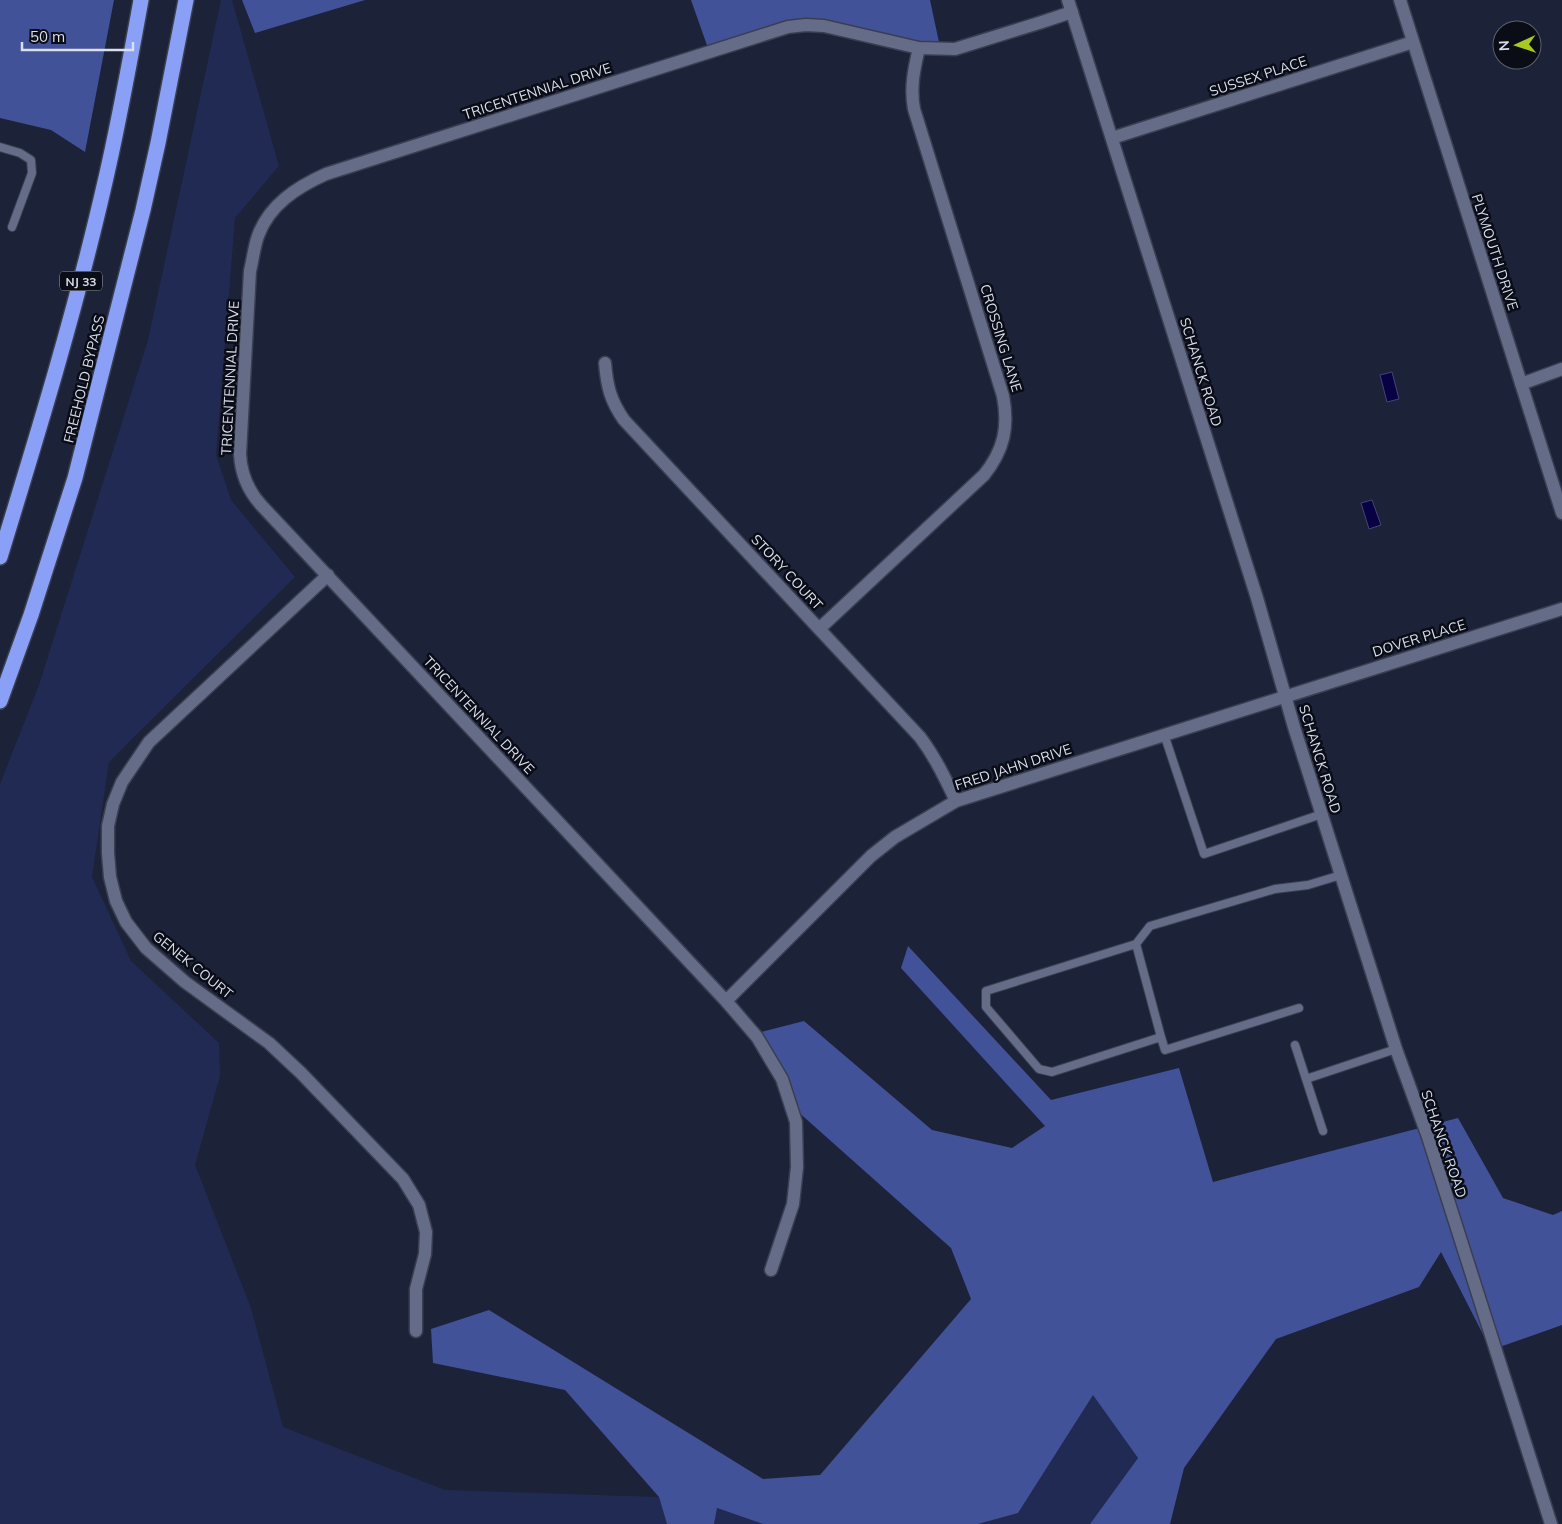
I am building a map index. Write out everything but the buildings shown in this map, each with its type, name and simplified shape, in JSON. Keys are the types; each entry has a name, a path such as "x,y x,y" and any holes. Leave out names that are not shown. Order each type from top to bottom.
{"highway":[{"name":"FREEHOLD BYPASS","path":"0,557 46,410 80,283 105,182 141,0"},
{"name":"FREEHOLD BYPASS","path":"0,701 31,615 75,478 143,210 186,0"}],"street":[{"name":"PLYMOUTH DRIVE","path":"1400,0 1562,513"},
{"name":"TRICENTENNIAL DRIVE","path":"772,1270 793,1204 796,1167 796,1122 782,1078 757,1038 726,1001 255,498 244,478 240,465 240,442 250,270 259,234 268,217 296,189 326,174 788,27 824,26 919,48 955,49 1042,22 1070,6"},
{"name":"SCHANCK ROAD","path":"1070,6 1254,589 1285,696 1396,1049 1428,1137 1551,1524"},
{"name":"SUSSEX PLACE","path":"1112,138 1413,42"},
{"name":"CROSSING LANE","path":"819,628 984,475 1000,448 1005,430 1006,411 1003,396 914,109 912,86 919,48"},
{"name":"STORY COURT","path":"605,363 609,391 624,420 920,737 932,754 956,801"},
{"path":"1521,384 1562,369"},
{"name":"GENEK COURT","path":"328,575 149,742 134,762 122,782 113,804 108,826 110,878 116,901 126,922 146,948 185,982 269,1043 301,1073 403,1179 419,1206 426,1232 425,1254 416,1289 416,1331"},
{"name":"DOVER PLACE","path":"1285,696 1562,609"},
{"name":"FRED JAHN DRIVE","path":"726,1001 871,856 895,837 956,801 1285,696"}],"lane":[{"path":"0,147 20,153 31,160 32,173 12,227"},
{"path":"1164,734 1204,854 1322,814"},
{"path":"1161,1037 1052,1072 1039,1069 986,1008 986,991 1136,944 1150,926 1275,889 1308,885 1341,875"},
{"path":"1136,944 1165,1050 1299,1008"},
{"path":"1295,1045 1322,1131"},
{"path":"1306,1079 1396,1049"}],"shaded area":[{"path":"0,0 114,0 85,152 51,130 0,118"},
{"path":"221,0 232,0 279,166 235,218 216,455 231,500 295,577 109,762 92,877 131,961 219,1043 220,1076 195,1165 251,1308 283,1427 445,1490 659,1497 667,1524 0,1524 0,784 39,685 148,340"},
{"path":"242,0 365,0 255,33"},
{"path":"691,0 930,0 940,47 810,25 709,51"},
{"path":"1392,372 1399,399 1387,402 1380,375"},
{"path":"1372,500 1381,525 1369,529 1361,503"},
{"path":"908,946 1051,1100 1179,1068 1213,1182 1458,1118 1503,1198 1553,1215 1562,1211 1562,1325 1491,1350 1441,1252 1419,1287 1276,1339 1184,1468 1170,1524 1090,1524 1138,1458 1093,1395 1018,1513 978,1524 763,1524 717,1508 714,1524 667,1524 659,1497 565,1390 433,1363 431,1329 489,1310 763,1479 820,1475 971,1299 951,1248 796,1110 761,1032 804,1021 932,1130 1012,1148 1045,1126 901,968"},
{"path":"1093,1394 1138,1458 1090,1524 978,1524 1018,1513"},
{"path":"716,1508 763,1524 714,1524"}]}
